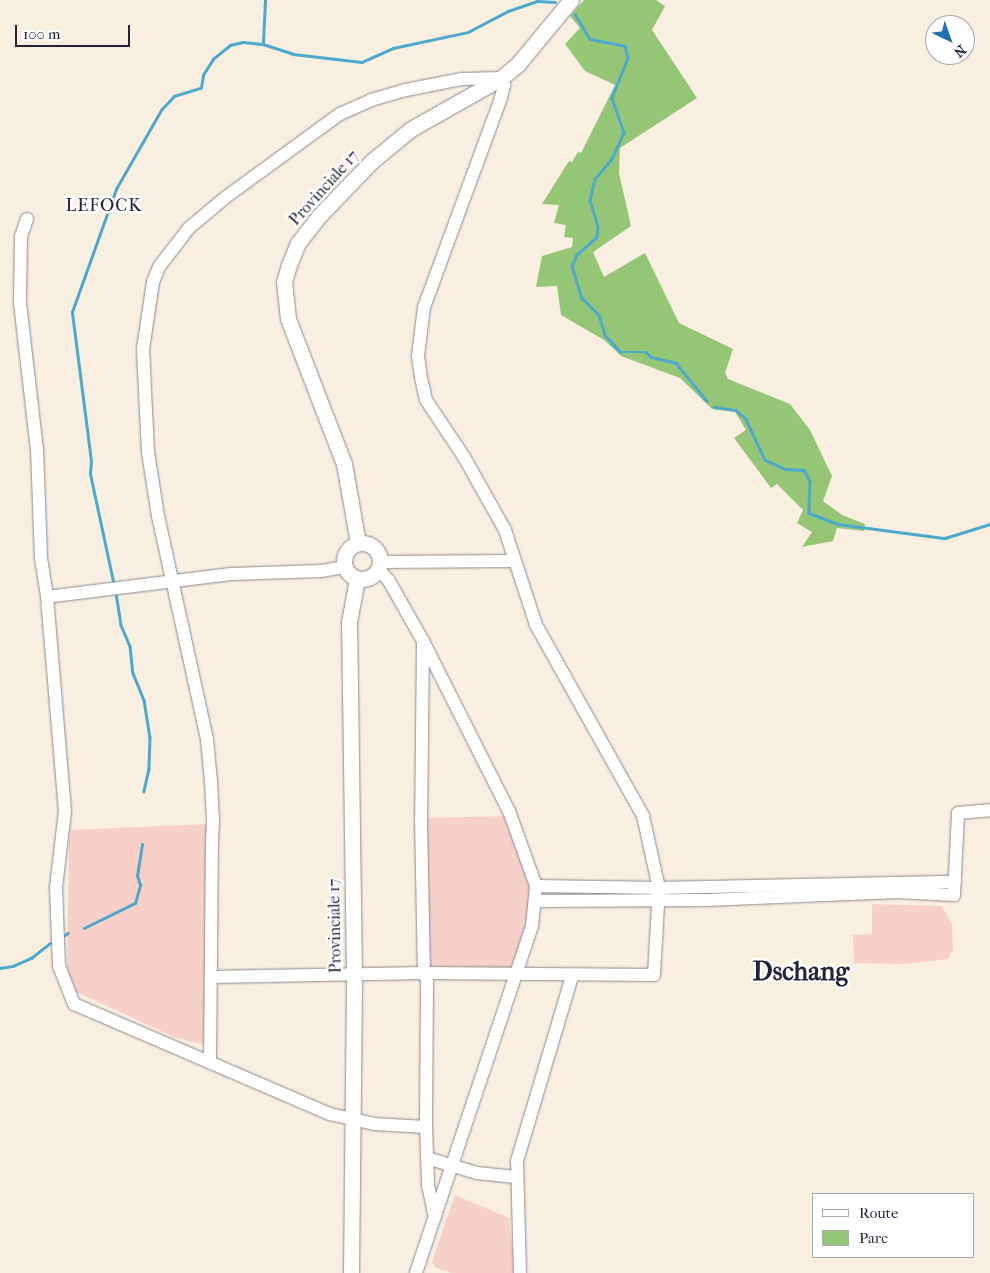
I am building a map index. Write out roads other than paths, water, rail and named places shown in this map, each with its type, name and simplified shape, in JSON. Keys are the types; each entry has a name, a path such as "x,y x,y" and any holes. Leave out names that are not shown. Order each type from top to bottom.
{"main road":[{"name":"Provinciale 17","path":"358,543 344,464 288,319 284,282 289,265 298,243 319,216 372,161 411,129 501,78 518,64 571,0"},
{"path":"358,543 374,547 379,565 373,575 357,579 344,567 346,552 358,543"},
{"name":"Provinciale 17","path":"351,1273 351,1119 354,975 349,622 357,579"}],"street":[{"path":"210,1062 211,977 213,820 207,739 148,452 144,391 143,349 146,311 159,267 189,228 226,196 340,114 371,100 406,90 461,80 501,78 504,85 501,98 424,307 418,356 426,400 464,457 505,530 536,625 643,816 659,894 654,975 572,976 424,973 211,977"},
{"path":"27,219 21,236 20,303 37,449 41,558 47,597 65,811 56,923 59,966 68,995 74,1004 309,1106 351,1119 426,1127"},
{"path":"379,565 514,561"},
{"path":"379,565 423,641 509,811 536,886 532,926 416,1273"},
{"path":"47,597 173,580 344,567"},
{"path":"423,641 420,818 424,973 426,980 426,1127 428,1192 435,1217"},
{"path":"536,901 659,894 955,888 958,813 990,810"},
{"path":"536,886 659,894"},
{"path":"520,1273 516,1176 520,1151 556,1037 572,976"},
{"path":"427,1158 477,1173 516,1176"}],"waterway":[{"path":"263,43 265,0"},
{"path":"114,586 90,474 91,461 72,312 116,189 161,110 174,96 201,88 203,75 213,59 230,45 243,42 263,44 293,54 362,62 393,48 468,32 508,11 537,1 555,2"},
{"path":"575,14 590,39 625,46 628,58 612,98 624,133 612,159 595,179 590,200 598,227 597,237 577,255 572,266 582,298 599,315 605,335 621,352 646,352 651,357 676,363 707,401"},
{"path":"714,407 736,410 746,419 765,460 785,469 804,470 810,481 809,513 838,524 945,538 990,524"},
{"path":"116,593 121,625 130,646 133,673 144,700 150,738 149,769 144,791"},
{"path":"84,928 135,903 140,885 137,876 142,844"},
{"path":"62,937 68,933"},
{"path":"0,968 13,966 31,958 50,943"}],"district":[{"name":"LEFOCK","path":"104,206"},
{"name":"Dschang","path":"801,972"}]}
